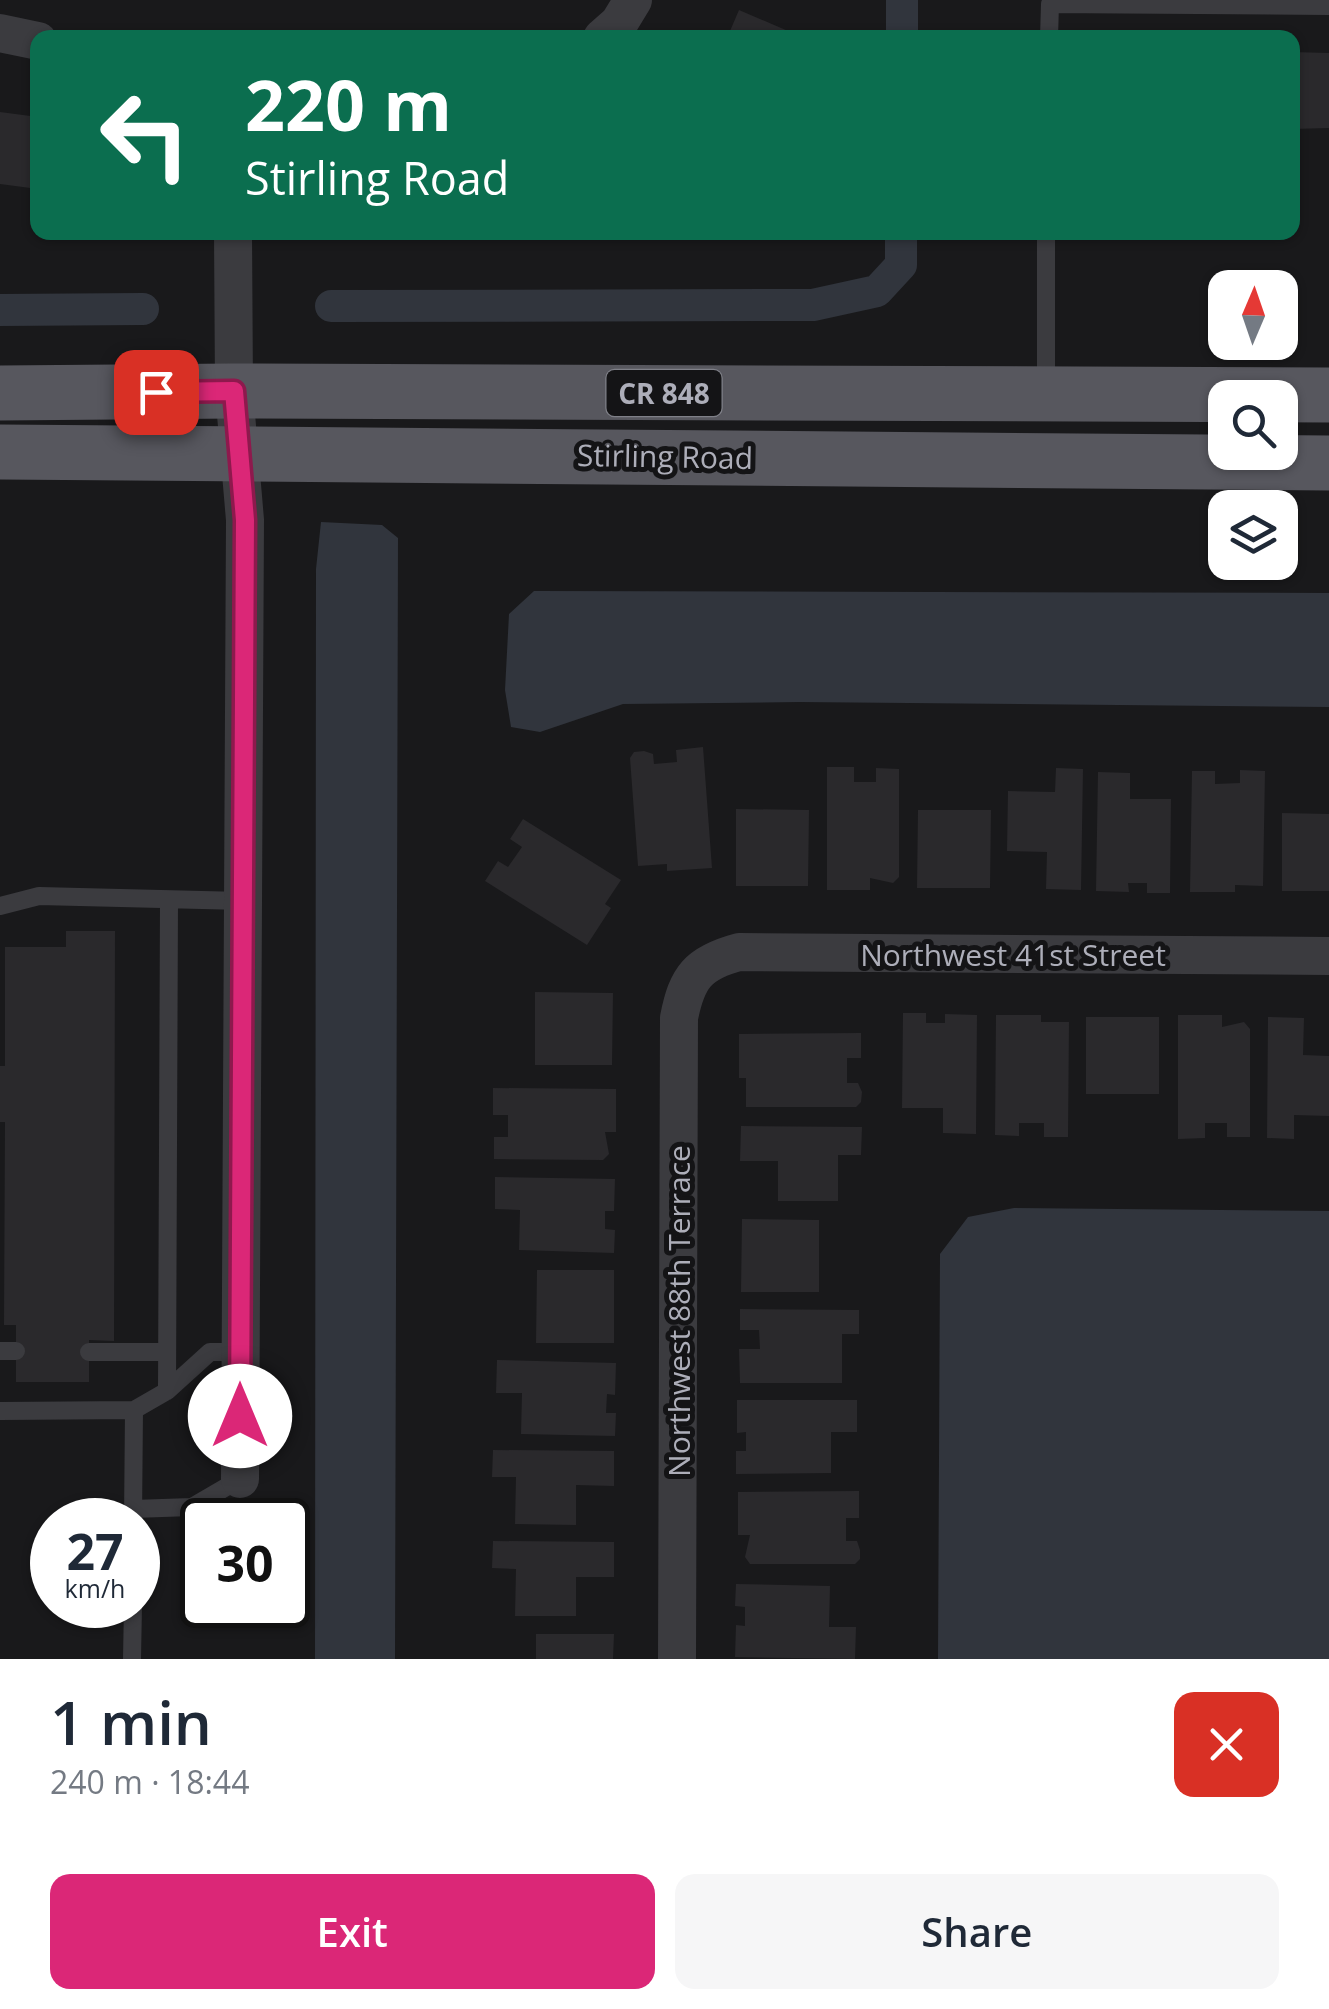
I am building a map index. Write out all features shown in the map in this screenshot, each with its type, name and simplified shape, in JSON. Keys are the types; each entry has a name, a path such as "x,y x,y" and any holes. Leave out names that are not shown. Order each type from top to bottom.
{"main road":[{"name":"Stirling Road","path":"0,394 234,391 1329,395"},
{"name":"Stirling Road","path":"0,452 1329,463"}],"street":[{"path":"610,30 632,0"},
{"path":"0,32 30,39"},
{"path":"233,240 234,391 245,520 240,1479"},
{"name":"Northwest 41st Street","path":"688,958 716,958 740,952 1329,956"},
{"name":"Northwest 88th Terrace","path":"677,1659 679,1018 688,958"}],"lane":[{"path":"1050,30 1050,4 1329,6"},
{"path":"1046,240 1046,394"},
{"path":"0,906 40,896 244,901"},
{"path":"166,1391 169,901"},
{"path":"89,1352 166,1352"},
{"path":"0,1411 134,1410 166,1391 210,1352 241,1352"},
{"path":"133,1498 134,1410"},
{"path":"160,1511 192,1507 240,1479"},
{"path":"132,1628 132,1659"}],"shaded area":[{"path":"321,522 382,525 398,538 395,1659 315,1659 316,569"},
{"path":"534,591 1329,593 1329,707 623,704 540,732 511,727 505,690 509,614"},
{"path":"1014,1208 1329,1211 1329,1659 938,1659 940,1254 968,1217"}],"building":[{"path":"739,10 786,30 730,30"},
{"path":"1300,52 1329,53 1329,128 1300,129"},
{"path":"0,112 30,116 30,188 0,184"},
{"path":"703,747 712,868 667,871 667,864 638,866 630,758 634,752 644,751 653,754 654,764 677,762 676,750"},
{"path":"827,767 854,767 854,782 876,782 876,768 899,769 899,877 893,883 870,878 870,890 827,890"},
{"path":"1056,768 1083,769 1081,890 1046,889 1047,852 1007,851 1008,791 1055,792"},
{"path":"1240,770 1265,771 1263,886 1235,885 1235,892 1190,892 1192,771 1215,771 1215,784 1240,783"},
{"path":"1098,772 1130,773 1130,799 1171,799 1170,893 1147,893 1147,883 1128,883 1129,892 1096,891"},
{"path":"736,809 809,810 808,886 736,886"},
{"path":"918,810 991,810 990,888 917,888"},
{"path":"1282,813 1329,814 1329,891 1282,891"},
{"path":"523,819 621,880 605,904 611,908 587,945 485,881 498,861 508,867 522,847 510,839"},
{"path":"66,931 115,931 114,1341 89,1340 89,1382 16,1382 16,1325 4,1325 5,1122 0,1122 0,1066 5,1066 5,947 66,947"},
{"path":"535,992 613,993 612,1065 535,1065"},
{"path":"903,1013 926,1013 926,1023 945,1023 945,1014 977,1015 976,1134 943,1133 943,1108 902,1108"},
{"path":"996,1015 1041,1015 1041,1022 1069,1022 1068,1137 1044,1137 1044,1123 1019,1123 1019,1136 995,1135"},
{"path":"1178,1015 1222,1015 1222,1027 1244,1022 1250,1029 1250,1137 1227,1137 1227,1123 1205,1123 1205,1138 1178,1139"},
{"path":"1086,1017 1159,1017 1159,1094 1086,1094"},
{"path":"1268,1017 1304,1018 1303,1055 1329,1056 1329,1116 1294,1115 1294,1139 1267,1138"},
{"path":"861,1033 861,1058 847,1058 847,1083 858,1083 862,1092 856,1107 746,1107 746,1078 739,1078 739,1034"},
{"path":"493,1088 616,1089 616,1132 605,1132 609,1154 603,1160 494,1159 494,1137 508,1137 508,1115 493,1115"},
{"path":"741,1126 862,1127 861,1155 838,1155 838,1201 778,1201 778,1161 740,1161"},
{"path":"495,1177 615,1179 614,1211 605,1211 605,1229 615,1230 614,1253 519,1250 520,1210 495,1209"},
{"path":"742,1219 819,1220 819,1292 741,1292"},
{"path":"537,1270 614,1270 614,1343 536,1343"},
{"path":"740,1309 859,1310 859,1334 842,1334 842,1383 740,1383 739,1349 760,1349 759,1330 740,1330"},
{"path":"497,1360 616,1363 615,1395 607,1394 606,1413 616,1413 615,1436 521,1434 522,1393 496,1393"},
{"path":"737,1400 857,1400 857,1432 831,1432 831,1473 736,1474 736,1451 746,1451 746,1432 737,1433"},
{"path":"493,1450 614,1451 614,1486 576,1485 576,1525 515,1524 516,1477 492,1477"},
{"path":"859,1491 859,1518 846,1518 846,1541 857,1541 860,1550 860,1559 855,1564 750,1564 745,1557 750,1535 738,1535 738,1492"},
{"path":"493,1541 614,1542 614,1577 576,1577 576,1616 515,1616 516,1569 492,1568"},
{"path":"736,1584 830,1586 829,1627 856,1627 855,1659 735,1657 736,1625 745,1626 745,1607 735,1606"},
{"path":"536,1634 614,1634 613,1659 536,1659"}],"waterway":[{"path":"902,0 902,30"},
{"path":"331,306 813,305 877,291 901,265 901,240"},
{"path":"0,310 143,309"}],"route":[{"path":"156,392 234,391 245,520 240,1416"}]}
